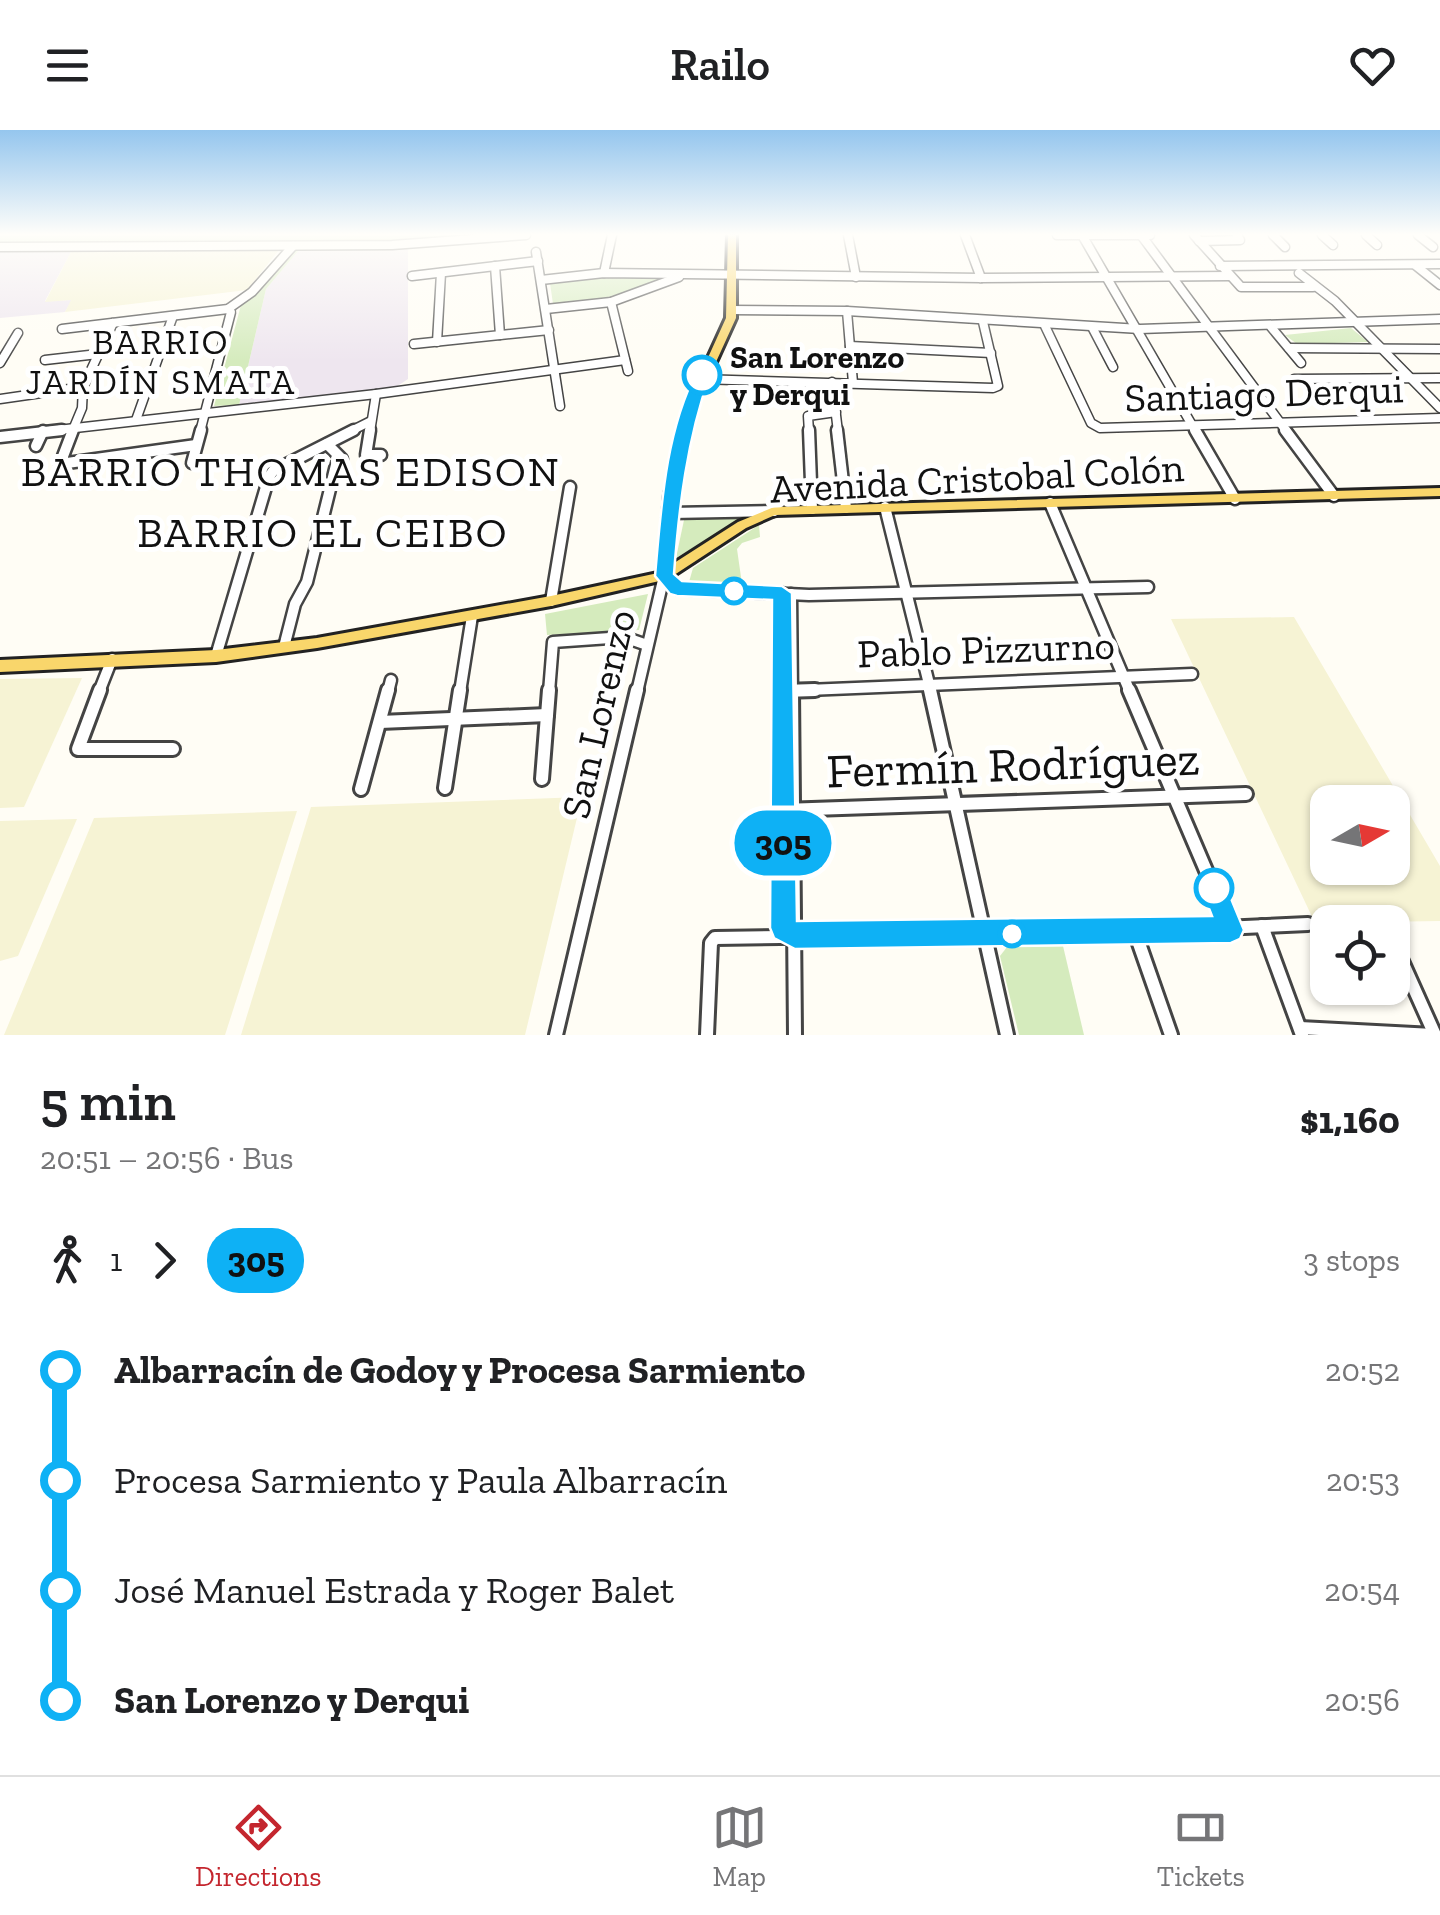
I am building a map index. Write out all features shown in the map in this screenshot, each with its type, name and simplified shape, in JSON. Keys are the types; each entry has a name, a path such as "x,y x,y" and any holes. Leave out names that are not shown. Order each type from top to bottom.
{"main road":[{"name":"San Lorenzo","path":"664,576 678,460 700,379 728,328 731,277"},
{"name":"Avenida Cristobal Colón","path":"0,666 216,656 472,616 664,576 742,525 774,511 1440,492"}],"street":[{"path":"62,329 228,309 265,277"},
{"path":"437,342 441,277"},
{"path":"496,277 500,335"},
{"path":"560,406 541,280 570,277"},
{"path":"546,309 610,302 680,277"},
{"path":"933,277 1077,277"},
{"path":"1106,277 1140,328 1235,499"},
{"path":"1171,277 1334,496"},
{"path":"1231,277 1245,288 1313,287"},
{"path":"1303,277 1335,301 1440,408"},
{"path":"610,302 628,370"},
{"path":"192,463 231,312 228,309"},
{"path":"731,310 848,311 1045,326 1211,329 1440,319"},
{"path":"848,311 854,383"},
{"path":"136,420 172,316"},
{"path":"700,379 998,386 983,322"},
{"path":"113,323 83,388 82,408 60,464 196,445"},
{"name":"Santiago Derqui","path":"1045,326 1091,423 1100,428 1440,418"},
{"path":"1092,327 1113,367"},
{"path":"1270,327 1302,363"},
{"path":"414,344 549,330"},
{"path":"0,363 18,333"},
{"path":"850,346 991,353"},
{"path":"1289,348 1440,348"},
{"path":"46,360 98,354"},
{"path":"0,436 376,394 625,360"},
{"path":"1294,379 1440,378"},
{"path":"832,382 846,508"},
{"path":"0,399 83,388"},
{"path":"376,394 366,455 381,454"},
{"path":"812,509 808,416 814,412 836,412"},
{"path":"216,656 269,477 372,422"},
{"path":"36,446 43,431"},
{"path":"284,647 295,604 307,582 339,462 327,444"},
{"path":"551,600 570,487"},
{"path":"1050,503 1231,930"},
{"path":"885,507 929,684 1006,1035"},
{"path":"671,513 774,511"},
{"path":"664,576 677,589 786,594 1148,586"},
{"name":"San Lorenzo","path":"556,1035 664,576"},
{"path":"786,594 789,809 784,928 795,936"},
{"path":"445,788 472,616"},
{"path":"542,779 553,642 624,637 647,645"},
{"path":"112,660 78,749 173,748"},
{"name":"Pablo Pizzurno","path":"788,690 1192,674"},
{"path":"362,789 392,680"},
{"path":"380,722 548,715"},
{"name":"Fermín Rodríguez","path":"789,809 1246,794"},
{"path":"707,1035 711,943 715,938 1231,930 1308,924"},
{"path":"1262,926 1301,1031 1434,1035 1410,980"},
{"path":"1135,932 1171,1035"},
{"path":"795,936 795,1035"}],"shaded area":[{"path":"0,277 58,277 45,301 72,300 65,312 0,318"},
{"path":"58,277 257,277 247,290 65,312 71,300 45,302"},
{"path":"276,277 408,277 408,379 393,389 239,405 266,289"},
{"path":"1294,617 1393,785 1310,785 1310,885 1410,885 1410,815 1440,866 1440,921 1410,921 1410,905 1310,905 1310,912 1171,619"},
{"path":"82,678 24,807 0,808 0,679"},
{"path":"582,797 525,1035 241,1035 311,807"},
{"path":"297,811 225,1035 4,1035 94,818"},
{"path":"77,819 18,956 0,961 0,821"}],"green space":[{"path":"271,277 276,277 266,289 239,405 214,406 241,305"},
{"path":"603,277 666,279 605,298 553,304 550,283"},
{"path":"1351,328 1368,342 1297,344 1285,335"},
{"path":"740,516 737,522 676,558 684,520"},
{"path":"759,525 760,537 742,543 737,549 742,584 689,582 693,568"},
{"path":"648,594 639,630 547,635 545,614"},
{"path":"1063,946 1084,1035 1019,1035 1000,956 1007,947"}],"bus line":[{"name":"305","path":"702,375 671,494 664,576 677,589 782,593 784,928 795,936 1231,930 1214,888"}],"place":[{"name":"San Lorenzo y Derqui","path":"702,375"}],"district":[{"name":"BARRIO JARDÍN SMATA","path":"161,362"},
{"name":"BARRIO THOMAS EDISON","path":"291,471"},
{"name":"BARRIO EL CEIBO","path":"323,532"}]}
